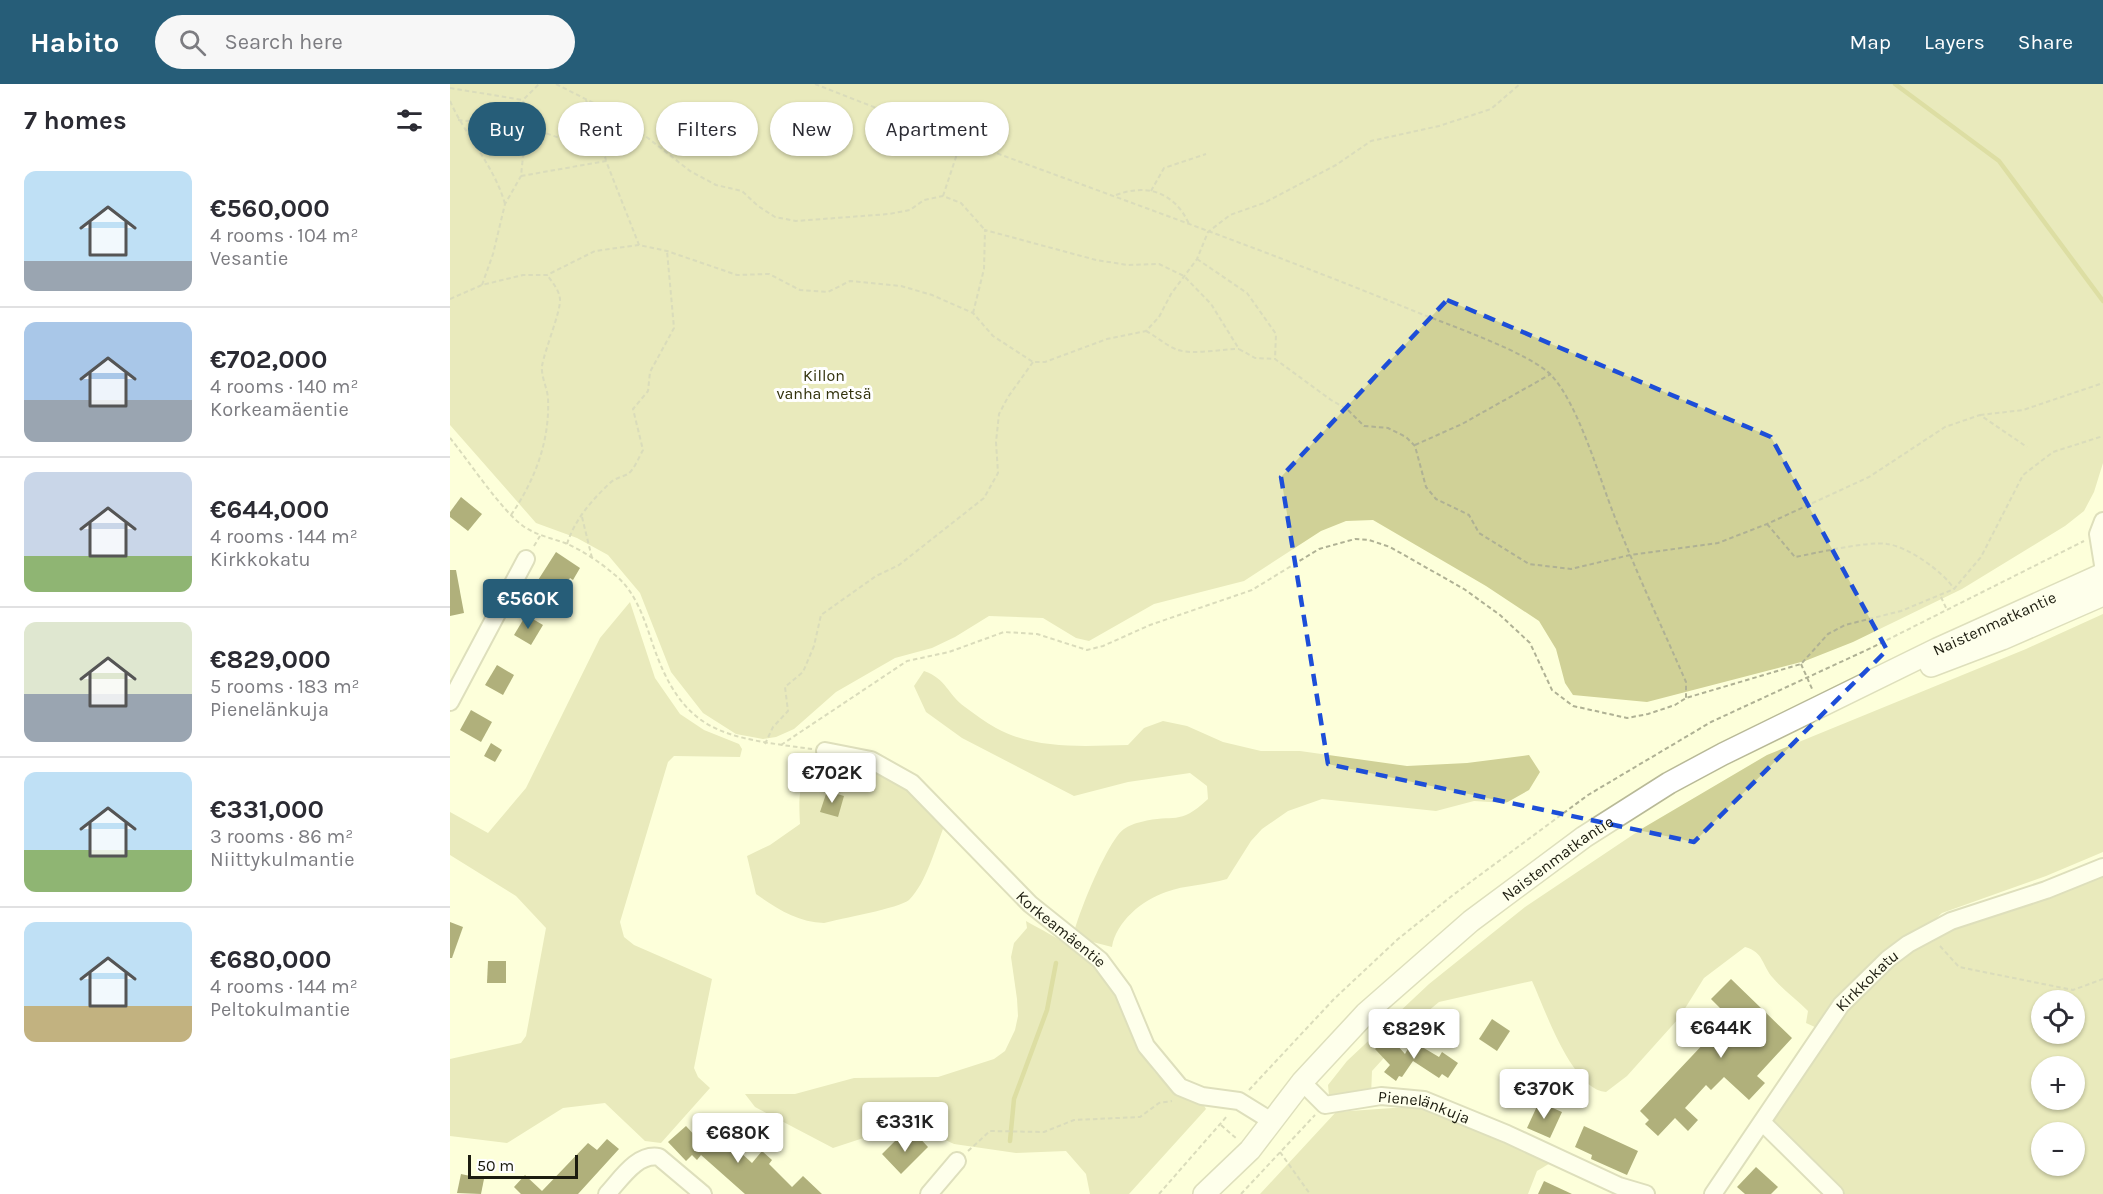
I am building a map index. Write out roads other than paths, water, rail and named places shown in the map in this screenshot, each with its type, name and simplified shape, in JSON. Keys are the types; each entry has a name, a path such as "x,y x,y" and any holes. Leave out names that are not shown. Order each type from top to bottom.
{"main road":[{"name":"Naistenmatkantie","path":"1198,1194 1366,1013 1471,921 1575,844 1669,783 1714,759 1937,650 2103,574"},
{"name":"Naistenmatkantie","path":"1856,691 2002,639 2103,595"},
{"name":"Naistenmatkantie","path":"1204,1194 1250,1150 1268,1118"}],"street":[{"path":"2103,521 2098,534 2103,565"},
{"path":"450,702 526,559"},
{"name":"Korkeamäentie","path":"825,751 872,760 912,783 1030,904 1101,960 1123,990 1146,1046 1156,1061 1180,1087 1202,1096 1239,1101 1268,1118"},
{"name":"Kirkkokatu","path":"1713,1194 1841,1005 1888,959 1927,932 1951,921 2046,890 2103,867"},
{"name":"Pienelänkuja","path":"1302,1082 1325,1105 1381,1096 1424,1100 1508,1134 1619,1186 1646,1194"},
{"path":"1763,1123 1835,1194"},
{"path":"607,1194 638,1161 649,1155 659,1157 703,1194"},
{"path":"929,1194 957,1161"}],"waterway":[{"path":"1895,84 1999,161 2103,301"},
{"path":"1010,1141 1014,1099 1047,1010 1056,963"}],"park label":[{"name":"Killon vanha metsä","path":"824,384"}]}
